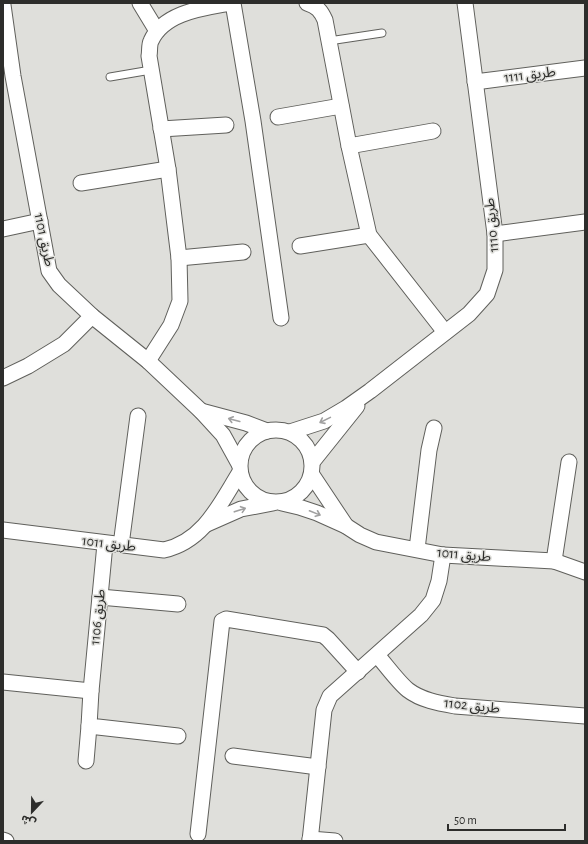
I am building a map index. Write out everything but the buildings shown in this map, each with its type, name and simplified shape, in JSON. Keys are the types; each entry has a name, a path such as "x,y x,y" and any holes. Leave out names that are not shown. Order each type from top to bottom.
{"street":[{"path":"140,3 157,31"},
{"path":"148,361 171,325 180,301 179,258 168,169 149,56 150,42 157,31 184,13 232,3 253,121 280,318"},
{"name":"طريق 1110","path":"290,432 324,421 370,392 469,314 487,294 495,270 495,234 466,3"},
{"path":"312,4 320,11 325,20 348,146 369,235 445,332"},
{"name":"طريق 1101","path":"3,5 8,77 40,221 49,270 59,285 92,316 148,361 201,411 224,435 240,468"},
{"name":"طريق 1111","path":"475,82 585,68"},
{"path":"278,117 341,106"},
{"path":"161,129 226,124"},
{"path":"348,146 433,131"},
{"path":"81,183 168,169"},
{"path":"3,229 40,221"},
{"path":"495,234 585,222"},
{"path":"300,246 369,235"},
{"path":"179,258 243,252"},
{"path":"3,378 28,366 64,344 92,316"},
{"name":"طريق 1110","path":"312,468 370,392"},
{"name":"طريق 1101","path":"201,411 246,423 267,431"},
{"path":"121,545 138,416"},
{"path":"418,549 429,450 434,428"},
{"path":"274,430 290,432 304,443 310,451 312,468 306,488 295,498 278,503 262,500 252,493 244,484 240,468 243,450 253,438 267,431 274,430"},
{"path":"554,561 569,462"},
{"name":"طريق 1011","path":"3,530 105,544 164,550 176,548 187,542 207,524 240,468"},
{"name":"طريق 1011","path":"312,468 346,526"},
{"name":"طريق 1011","path":"207,524 241,509 278,503 299,507 346,526 360,536 376,542 443,555 554,561 585,572"},
{"name":"طريق 1106","path":"86,761 105,544"},
{"path":"334,841 310,840 324,710 330,696 421,615 433,600 439,582 443,555"},
{"path":"100,597 178,604"},
{"path":"198,834 222,622 226,619 323,635 358,672"},
{"name":"طريق 1102","path":"377,655 407,689 420,697 437,703 455,706 585,716"},
{"path":"3,682 91,691"},
{"path":"89,726 178,736"},
{"path":"233,756 318,766"}],"lane":[{"path":"329,41 382,33"},
{"path":"110,77 151,70"}]}
